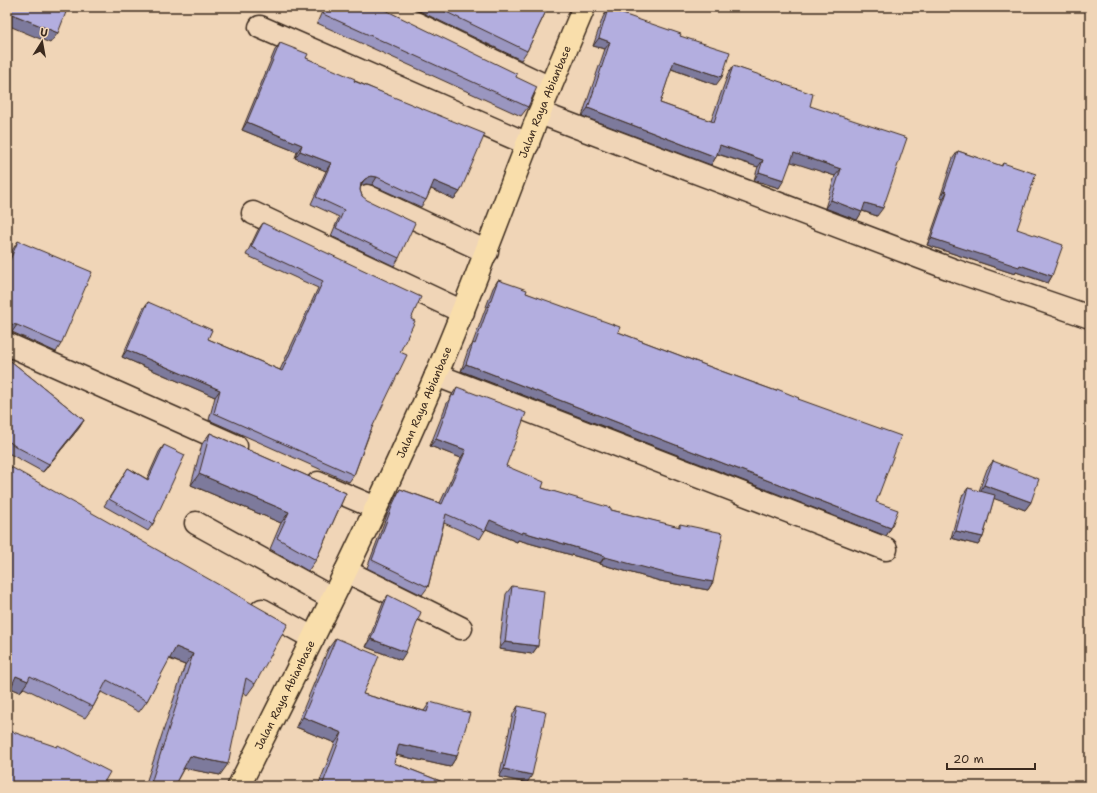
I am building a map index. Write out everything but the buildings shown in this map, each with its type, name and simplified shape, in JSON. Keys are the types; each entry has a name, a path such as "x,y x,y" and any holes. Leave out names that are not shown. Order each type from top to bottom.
{"main road":[{"name":"Jalan Raya Abianbase","path":"239,786 346,571 436,375 463,312 540,113 584,7"}],"street":[{"path":"382,7 550,88"},
{"path":"260,27 528,144"},
{"path":"540,113 956,271 1090,317"},
{"path":"367,196 487,252"},
{"path":"253,213 463,312"},
{"path":"7,344 253,453"},
{"path":"436,375 886,549"},
{"path":"303,476 376,508"},
{"path":"196,523 332,598"},
{"path":"346,571 461,628"},
{"path":"245,600 313,638"}]}
